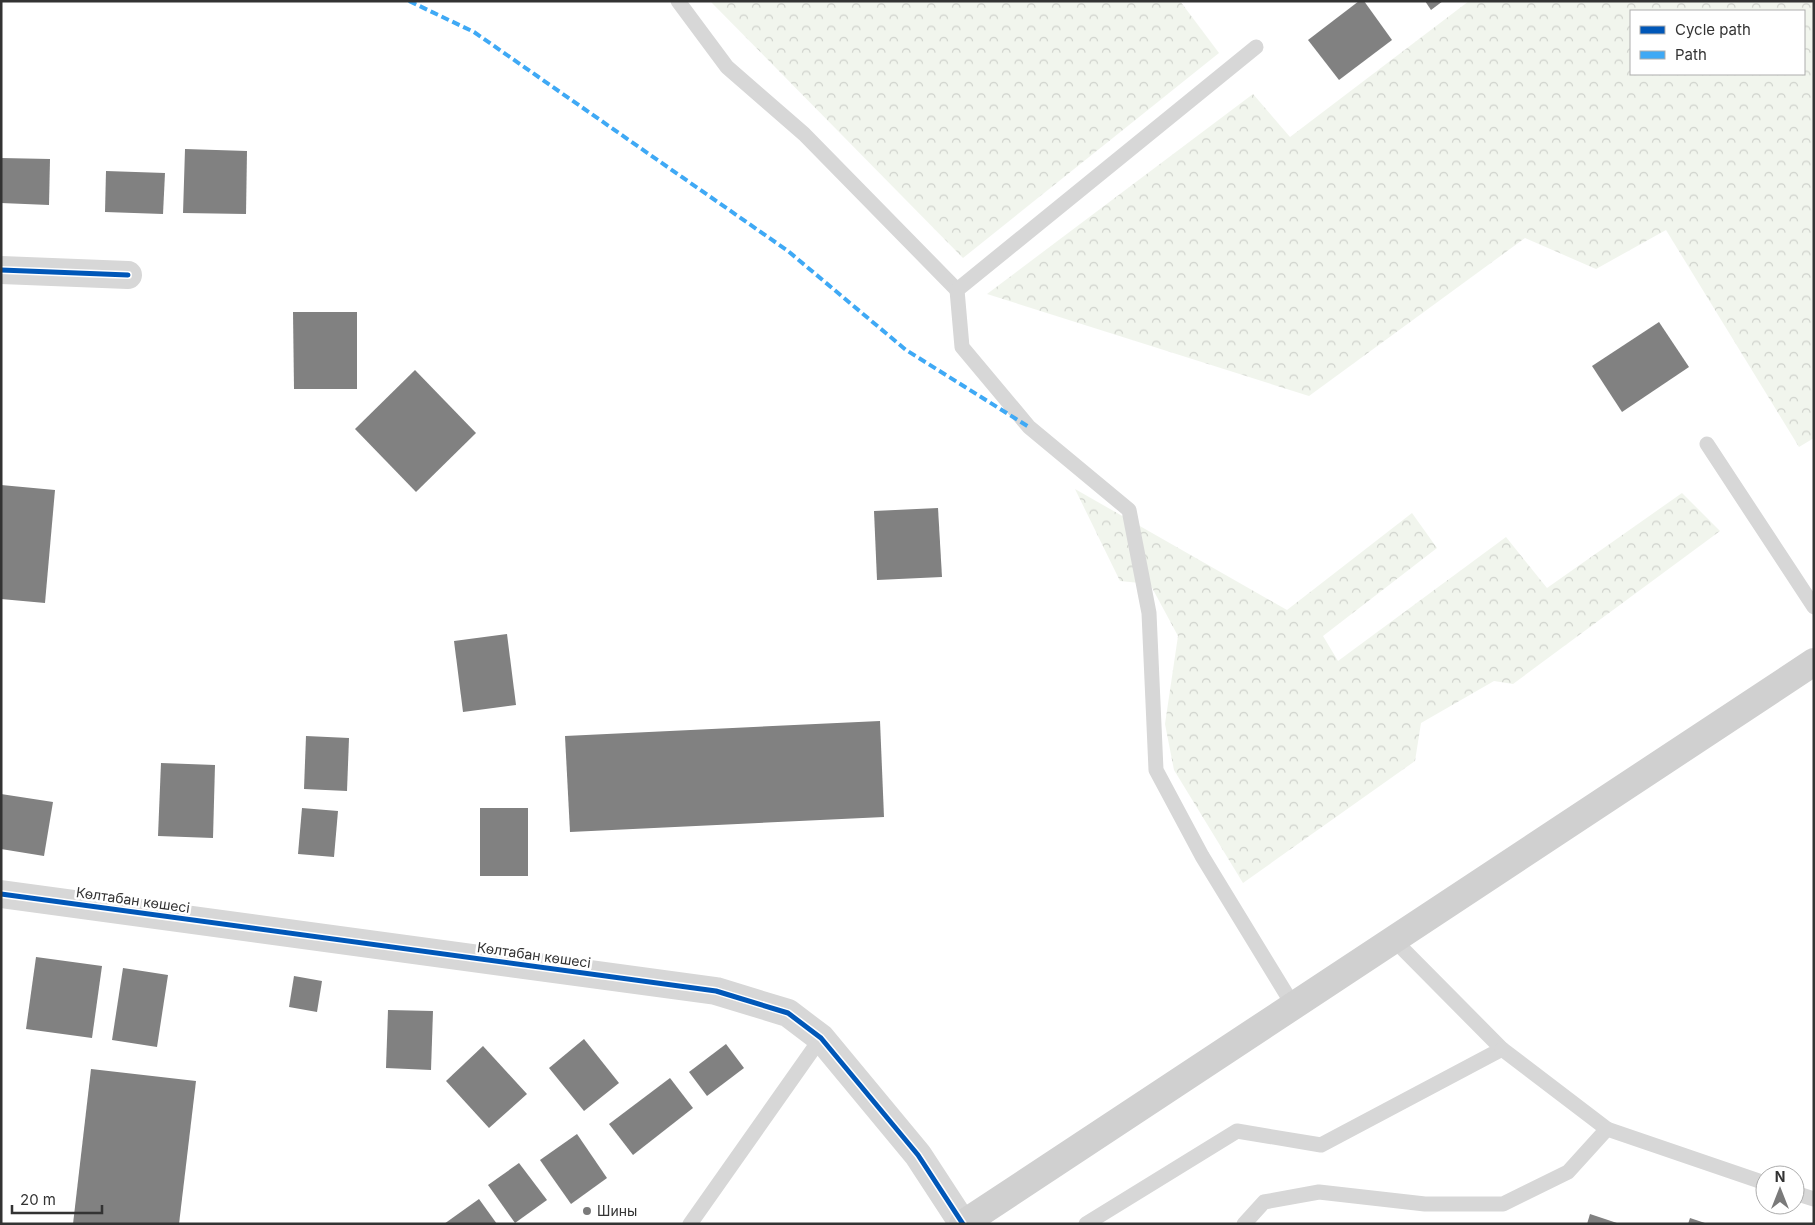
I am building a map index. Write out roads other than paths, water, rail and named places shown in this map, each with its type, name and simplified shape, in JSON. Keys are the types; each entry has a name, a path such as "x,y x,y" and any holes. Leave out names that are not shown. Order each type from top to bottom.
{"main road":[{"path":"963,1224 1293,1004 1814,662"}],"street":[{"path":"1,270 128,275"},
{"name":"Көлтабан көшесі","path":"1,894 716,991 788,1013 820,1038 918,1155 963,1224"}],"lane":[{"path":"678,1 727,67 804,134 957,290 962,347 1029,427 1129,510 1149,613 1156,770 1202,856 1293,1004"},
{"path":"957,290 1256,47"},
{"path":"1707,444 1814,607"},
{"path":"1393,939 1502,1049 1607,1129 1755,1179"},
{"path":"690,1224 820,1038"},
{"path":"1086,1224 1237,1131 1320,1145 1502,1049"},
{"path":"1244,1224 1264,1202 1319,1192 1425,1204 1503,1204 1568,1172 1607,1129"}],"place":[{"name":"Шины","path":"587,1211"}]}
